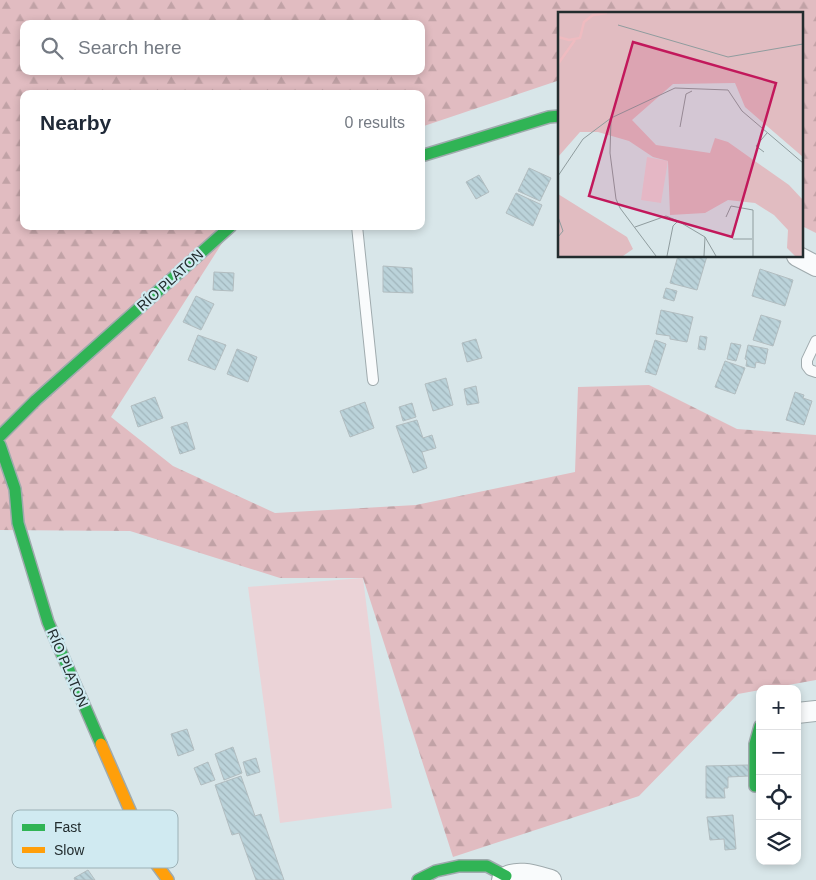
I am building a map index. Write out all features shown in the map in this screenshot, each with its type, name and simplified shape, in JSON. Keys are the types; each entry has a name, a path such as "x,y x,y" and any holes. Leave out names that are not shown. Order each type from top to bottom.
{"street":[{"path":"425,155 549,117 558,116"},
{"name":"RÍO PLATON","path":"0,436 36,400 227,230"},
{"path":"800,258 816,266"},
{"name":"RÍO PLATON","path":"0,445 15,489 18,523 48,622 130,810"},
{"path":"801,713 816,711"},
{"path":"755,786 755,744 758,730"},
{"path":"418,880 436,871 459,866 487,866 504,878 530,874 551,880"},
{"name":"RÍO PLATON","path":"159,868 168,880"}],"lane":[{"path":"357,230 373,380"},
{"path":"816,341 807,360 807,366 810,370 816,372"}],"shaded area":[{"path":"363,578 392,808 280,823 248,587"}],"green space":[{"path":"0,0 816,0 816,233 804,227 804,12 558,12 558,81 425,126 425,90 20,90 20,230 230,230 111,417 173,466 275,513 416,505 575,472 578,387 649,385 737,429 816,435 816,680 788,685 756,685 756,691 738,694 639,796 453,857 363,578 280,578 130,531 0,530"}],"building":[{"path":"529,168 551,178 540,201 518,191"},
{"path":"479,175 489,192 476,199 466,182"},
{"path":"516,193 542,205 533,226 506,213"},
{"path":"677,258 706,258 697,290 670,283"},
{"path":"383,266 412,268 413,293 383,292"},
{"path":"760,269 793,280 785,306 752,296"},
{"path":"214,272 234,273 233,291 213,290"},
{"path":"666,288 677,291 674,301 663,298"},
{"path":"196,296 214,304 201,330 183,322"},
{"path":"661,310 693,317 687,342 670,339 670,336 656,334"},
{"path":"761,315 781,321 773,346 753,340"},
{"path":"198,335 226,345 215,370 188,360"},
{"path":"700,336 707,337 705,350 698,349"},
{"path":"476,339 482,358 467,362 462,343"},
{"path":"655,340 666,344 656,375 645,372"},
{"path":"731,343 741,345 736,361 727,359"},
{"path":"748,345 768,349 765,364 756,362 755,368 746,366 747,360 745,359"},
{"path":"237,349 257,357 248,382 227,374"},
{"path":"725,361 745,368 735,394 715,387"},
{"path":"446,378 453,405 433,411 425,384"},
{"path":"476,386 479,403 467,405 464,389"},
{"path":"795,392 804,395 803,398 812,401 804,425 786,420"},
{"path":"155,397 163,418 138,427 131,406"},
{"path":"365,402 374,428 350,437 340,411"},
{"path":"412,403 416,417 403,421 399,407"},
{"path":"417,420 423,438 432,435 436,448 422,452 427,468 413,473 396,426"},
{"path":"187,422 195,449 180,454 171,427"},
{"path":"187,729 194,750 178,756 171,734"},
{"path":"233,747 242,773 224,780 215,754"},
{"path":"256,758 260,772 247,776 243,762"},
{"path":"208,762 215,780 201,785 194,768"},
{"path":"748,765 749,776 728,777 728,788 724,788 725,798 706,798 706,766"},
{"path":"241,776 255,816 261,814 284,880 256,880 239,833 232,835 215,785"},
{"path":"733,815 736,849 725,850 724,839 710,840 707,817"},
{"path":"88,870 95,880 75,880 74,878"}],"traffic: fast":[{"path":"425,155 549,117 558,116"},
{"path":"0,436 36,400 227,230"},
{"path":"0,445 15,489 18,523 48,622 101,744"},
{"path":"755,786 755,744 759,730"},
{"path":"418,880 436,871 459,866 487,866 506,876"}],"traffic: slow":[{"path":"101,744 130,810"},
{"path":"159,868 168,880"}]}
